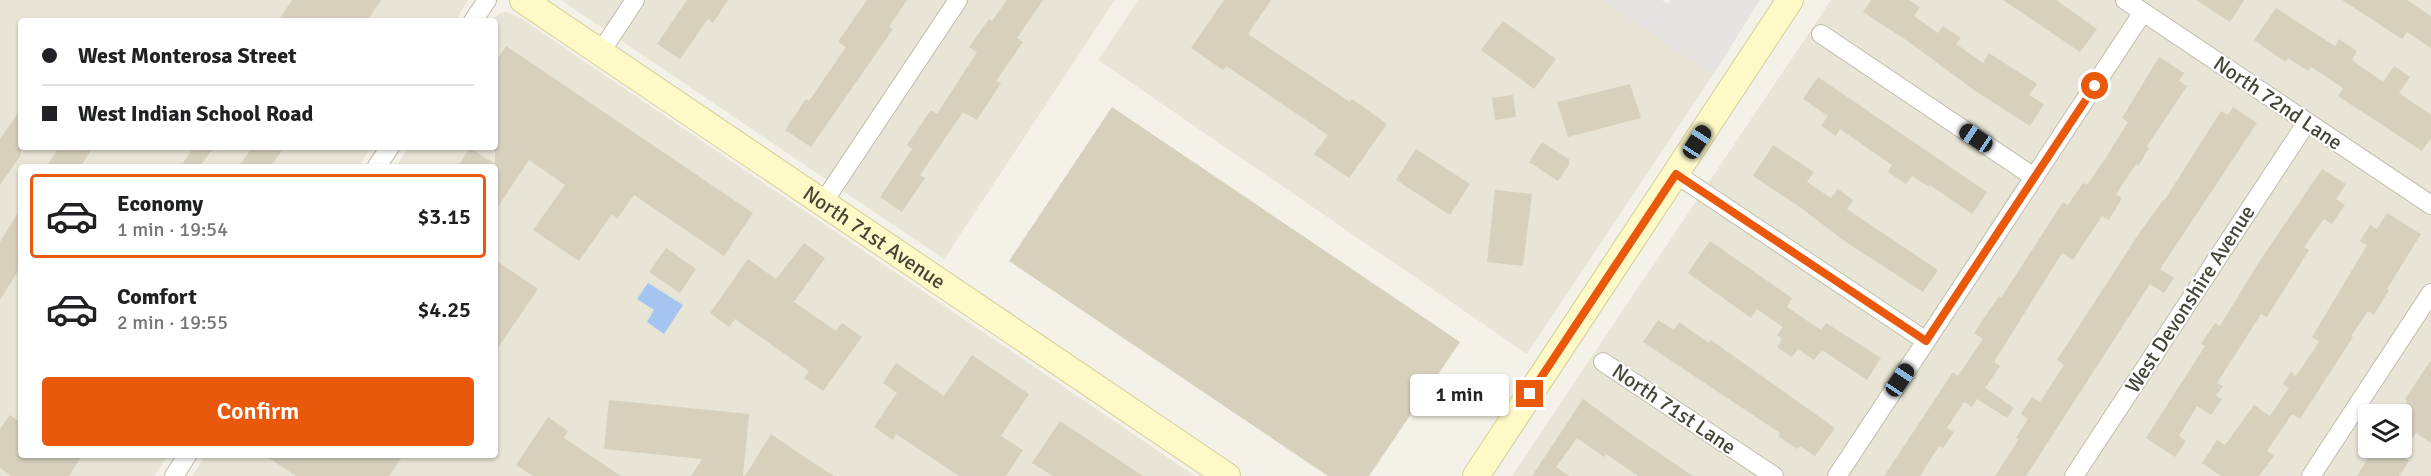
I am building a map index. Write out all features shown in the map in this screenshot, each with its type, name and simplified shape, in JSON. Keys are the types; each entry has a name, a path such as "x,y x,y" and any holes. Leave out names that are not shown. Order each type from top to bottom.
{"street":[{"path":"475,18 487,0"},
{"name":"North 71st Avenue","path":"523,0 1227,476"},
{"path":"600,53 635,0"},
{"path":"822,204 958,0"},
{"path":"1476,476 1790,0"},
{"name":"North 72nd Lane","path":"2125,0 2431,206"},
{"path":"1837,476 2143,12"},
{"path":"1821,34 2034,177"},
{"name":"West Devonshire Avenue","path":"2074,476 2307,122"},
{"path":"378,164 388,150"},
{"path":"1676,174 1926,341"},
{"path":"2311,476 2431,293"},
{"name":"North 71st Lane","path":"1603,362 1774,476"},
{"path":"174,476 185,458"}],"shaded area":[{"path":"0,0 468,0 457,18 18,18 18,150 369,150 360,164 18,164 18,458 166,458 154,476 0,476"},
{"path":"561,0 1115,0 944,259"},
{"path":"1138,0 1602,0 1713,75 1527,354 1098,60"},
{"path":"1602,0 1662,0 1668,4 1671,0 1760,0 1713,75"},
{"path":"1831,0 2431,0 2431,476 1512,476"},
{"path":"506,12 519,17 1195,476 192,476 204,458 498,458 498,164 397,164 407,150 498,150 498,18 495,18 498,14"}],"water":[{"path":"648,283 683,305 664,334 647,322 654,310 637,299"}],"building":[{"path":"292,0 381,0 369,18 280,18"},
{"path":"687,0 728,0 713,23 708,19 680,59 657,44"},
{"path":"867,0 907,0 889,27 893,29 811,147 785,130 806,99 809,101 846,47 838,42"},
{"path":"1007,0 1043,0 1017,38 1023,42 996,81 1001,83 977,120 963,112 920,175 925,178 902,212 880,197 912,149 907,145 931,110 937,114 977,52 969,47 989,19 992,21"},
{"path":"1224,0 1271,0 1248,34 1350,102 1352,99 1387,124 1349,178 1314,154 1328,135 1226,66 1223,70 1191,48"},
{"path":"1871,0 1909,0 1920,7 1914,16 1938,33 1943,26 1961,38 1956,44 1983,63 1989,53 2037,84 2029,95 2044,104 2030,126 1974,90 1909,42 1863,12"},
{"path":"2003,0 2056,0 2097,29 2080,52"},
{"path":"2196,0 2244,0 2230,22"},
{"path":"2342,0 2407,0 2431,16 2431,48 2407,32 2402,39"},
{"path":"2276,8 2335,46 2339,39 2357,51 2352,60 2383,82 2394,66 2410,77 2399,93 2431,115 2431,138 2422,151 2338,96 2343,88 2311,67 2308,71 2288,58 2285,62 2254,40"},
{"path":"1503,21 1556,59 1534,89 1481,50"},
{"path":"506,46 753,213 724,256 634,195 617,219 612,214 579,261 533,230 565,185 529,160 498,206 498,164 495,164 495,150 498,150 498,58"},
{"path":"2159,57 2184,73 2179,81 2187,86 2147,146 2149,148 2138,166 2136,164 2116,194 2122,198 2109,220 2102,216 2073,260 2062,253 1994,362 2000,366 1985,388 2014,408 2007,418 1977,399 1972,407 1964,402 1947,428 1954,432 1943,448 1939,446 1920,476 1884,476 1953,372 1958,376 1983,339 1974,333 1999,296 2001,298 2063,202 2068,205 2083,183 2087,185 2105,159 2128,122 2122,118"},
{"path":"1818,77 1987,192 1972,214 1930,185 1929,187 1912,176 1906,184 1888,172 1892,165 1840,129 1836,136 1821,126 1828,116 1803,99"},
{"path":"1630,84 1641,118 1568,137 1557,102"},
{"path":"1513,95 1516,117 1495,120 1492,98"},
{"path":"1112,107 1460,342 1369,476 1328,476 1009,261"},
{"path":"2233,107 2257,123 2160,269 2174,278 2164,293 2150,284 2026,476 1995,476 2019,439 2016,438 2028,419 2021,414 2032,397 2040,402 2064,365 2057,360 2138,235 2164,201 2221,111 2228,115"},
{"path":"18,113 18,150 21,150 21,155 0,185 0,139"},
{"path":"1542,142 1569,159 1569,165 1558,181 1529,162"},
{"path":"1773,145 1814,172 1807,182 1831,198 1838,189 1853,200 1847,209 1938,270 1923,292 1843,240 1800,207 1753,176"},
{"path":"1416,149 1470,184 1450,215 1396,180"},
{"path":"57,150 91,150 82,164 48,164"},
{"path":"192,150 212,150 201,164 182,164"},
{"path":"250,150 282,150 272,164 240,164"},
{"path":"469,150 473,150 495,164 459,164"},
{"path":"2322,169 2346,184 2336,199 2345,205 2332,224 2324,219 2304,247 2309,250 2267,317 2261,314 2217,383 2223,386 2216,396 2222,399 2211,415 2197,406 2179,436 2186,441 2175,457 2146,438 2205,346 2201,344 2215,323 2220,326 2259,262"},
{"path":"1495,190 1532,194 1523,266 1487,262"},
{"path":"18,213 18,271 0,300 0,242"},
{"path":"2387,213 2421,234 2387,289 2389,290 2374,315 2368,311 2300,419 2292,414 2267,451 2274,456 2259,476 2221,476 2202,463 2217,440 2225,445 2254,405 2270,416 2289,388 2283,384 2291,372 2296,376 2319,342 2312,337 2367,245 2360,241 2370,225 2377,229"},
{"path":"1710,241 1792,298 1787,307 1821,330 1826,323 1881,358 1867,380 1822,350 1814,360 1798,349 1792,357 1777,347 1782,339 1777,335 1783,327 1757,309 1751,318 1688,273"},
{"path":"804,243 825,258 794,302 836,331 842,323 862,337 823,391 804,378 809,371 735,319 729,327 710,313 748,259 776,279"},
{"path":"666,248 696,269 680,293 649,272"},
{"path":"498,262 538,289 498,348"},
{"path":"1658,320 1674,330 1679,322 1709,343 1711,340 1835,428 1815,456 1800,446 1797,449 1778,436 1780,433 1643,342"},
{"path":"972,355 1029,394 1001,436 1023,450 1006,476 959,476 896,434 893,440 874,427 897,393 883,383 896,363 944,396"},
{"path":"2431,360 2431,443 2416,433 2412,439 2412,404 2405,404 2407,401 2405,399"},
{"path":"1583,399 1693,476 1638,476 1606,454 1604,457 1577,438 1556,467 1569,476 1532,476"},
{"path":"609,400 749,414 743,476 691,476 702,459 604,449"},
{"path":"10,415 18,421 18,458 80,458 69,476 11,476 0,468 0,429"},
{"path":"548,417 568,431 564,438 621,476 533,476 516,465"},
{"path":"1060,421 1143,476 1053,476 1032,463"},
{"path":"771,434 803,456 834,476 745,476"},
{"path":"269,458 401,458 389,476 296,476"},
{"path":"2368,458 2405,458 2409,461 2399,476 2357,476"}],"route":[{"path":"1530,394 1676,174 1926,341 2095,86"}]}
